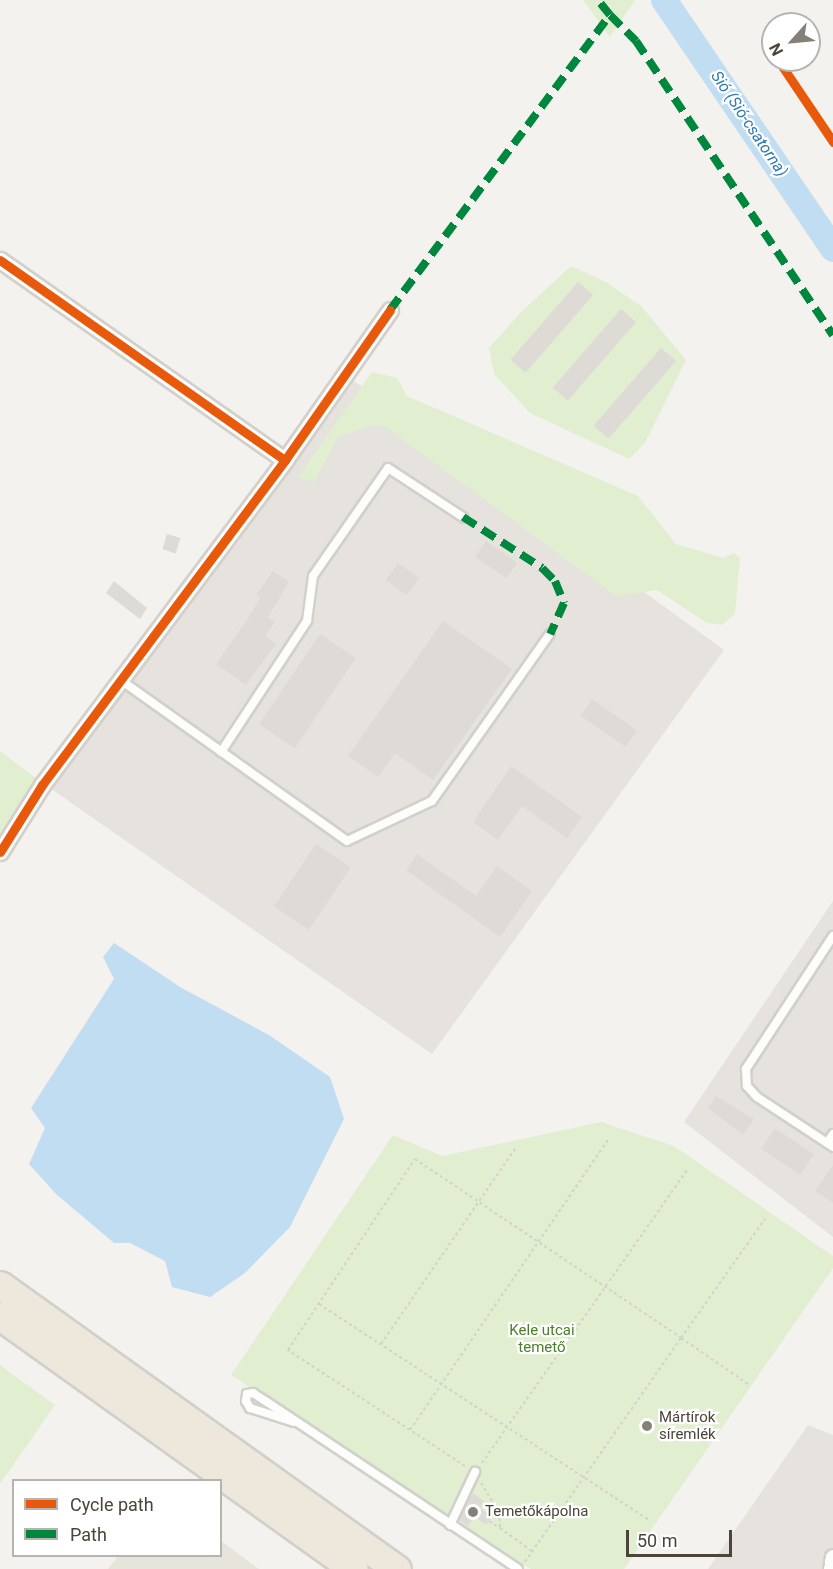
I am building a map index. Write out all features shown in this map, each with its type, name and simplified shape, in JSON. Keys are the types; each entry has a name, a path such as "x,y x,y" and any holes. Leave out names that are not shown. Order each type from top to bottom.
{"highway":[{"path":"0,1285 397,1569"},
{"path":"0,1316 354,1569"}],"street":[{"path":"0,260 285,460"},
{"path":"0,852 42,785 285,460 390,310"},
{"path":"831,1569 833,1557"}],"lane":[{"path":"221,752 307,621 313,576 388,468 463,517"},
{"path":"122,681 347,841 432,801 550,634"},
{"path":"833,936 830,949 746,1069 747,1086 757,1096 830,1145 833,1134"},
{"path":"294,1422 250,1408 246,1401 247,1394 253,1393 519,1569"},
{"path":"450,1525 475,1473"}],"path":[{"path":"410,1430 609,1138"},
{"path":"381,1344 515,1149"},
{"path":"500,1528 499,1512 475,1473 288,1350 416,1159 748,1384"},
{"path":"475,1473 688,1169"},
{"path":"519,1569 765,1219"},
{"path":"319,1304 650,1521"},
{"path":"489,1521 532,1551"}],"shaded area":[{"path":"343,373 724,650 432,1054 37,779 119,678"},
{"path":"833,901 833,1237 684,1122"},
{"path":"808,1425 833,1435 833,1569 708,1569"},
{"path":"222,1542 259,1569 108,1569 117,1557 222,1557"}],"green space":[{"path":"583,0 635,0 610,37"},
{"path":"571,266 606,282 641,306 686,360 645,443 629,459 530,413 494,374 489,348 521,312"},
{"path":"372,372 397,378 407,396 638,496 676,544 723,558 734,553 740,558 735,614 722,625 707,623 657,590 616,596 384,426 370,426 338,437 314,482 298,477"},
{"path":"0,751 37,779 0,834"},
{"name":"Kele utcai temető","path":"601,1122 674,1146 833,1256 833,1268 624,1569 531,1569 231,1375 393,1135 442,1156"},
{"path":"0,1365 55,1405 0,1484"}],"water":[{"path":"114,943 180,987 269,1035 330,1077 344,1119 290,1227 245,1273 210,1297 172,1287 165,1261 130,1243 114,1243 56,1194 29,1164 45,1128 31,1108 114,979 103,957"}],"building":[{"path":"578,282 593,295 526,373 510,360"},
{"path":"621,309 636,322 568,401 553,387"},
{"path":"661,348 676,361 609,439 593,426"},
{"path":"167,534 180,538 176,553 162,549"},
{"path":"486,541 517,563 506,578 475,557"},
{"path":"398,563 419,578 407,595 386,580"},
{"path":"273,571 289,582 268,617 275,622 265,636 276,644 246,685 216,664 247,620 260,598 256,595"},
{"path":"114,581 147,608 140,619 106,593"},
{"path":"443,621 512,669 433,780 395,753 378,777 348,756"},
{"path":"320,634 356,658 295,748 259,724"},
{"path":"592,699 637,731 626,747 581,715"},
{"path":"511,766 582,817 567,838 522,806 498,840 473,822"},
{"path":"316,844 351,867 309,930 274,906"},
{"path":"417,854 476,896 497,866 532,891 500,937 406,870"},
{"path":"716,1096 754,1119 743,1135 708,1108"},
{"path":"775,1128 814,1154 800,1175 761,1149"},
{"path":"833,1165 833,1203 815,1191"},
{"name":"Temetőkápolna","path":"473,1493 484,1501 480,1508 492,1516 486,1525 474,1517 468,1526 459,1520"}],"waterway":[{"name":"Sió (Sió-csatorna)","path":"664,0 833,249"}],"marked path":[{"path":"390,310 610,15 598,0"},
{"path":"610,15 636,41 833,335"},
{"path":"463,517 542,568 555,581 564,603 550,634"}],"cycle path":[{"path":"786,72 833,142"},
{"path":"0,260 285,460"},
{"path":"0,852 42,785 285,460 390,310"}],"place":[{"name":"Mártírok síremlék","path":"647,1426"},
{"name":"Temetőkápolna","path":"473,1512"}]}
